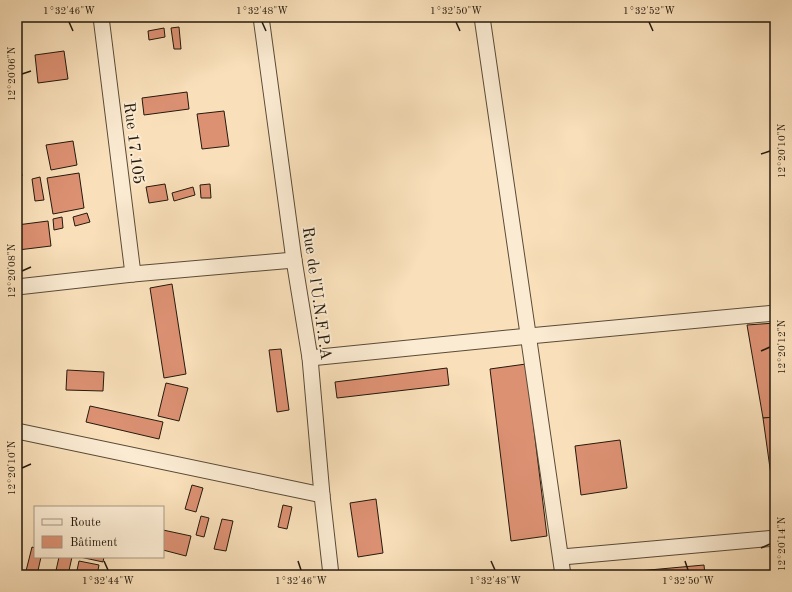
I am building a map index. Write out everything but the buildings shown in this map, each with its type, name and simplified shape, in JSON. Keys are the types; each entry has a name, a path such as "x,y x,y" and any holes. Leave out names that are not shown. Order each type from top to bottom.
{"street":[{"name":"Rue 17.105","path":"101,17 133,274"},
{"name":"Rue de l'U.N.F.P.A","path":"261,17 294,260 310,358 322,495 331,575"},
{"path":"482,17 562,557 563,575"},
{"path":"17,287 133,274 294,260"},
{"path":"310,358 529,336 775,314"},
{"path":"17,431 322,495"},
{"path":"562,557 775,538"}]}
